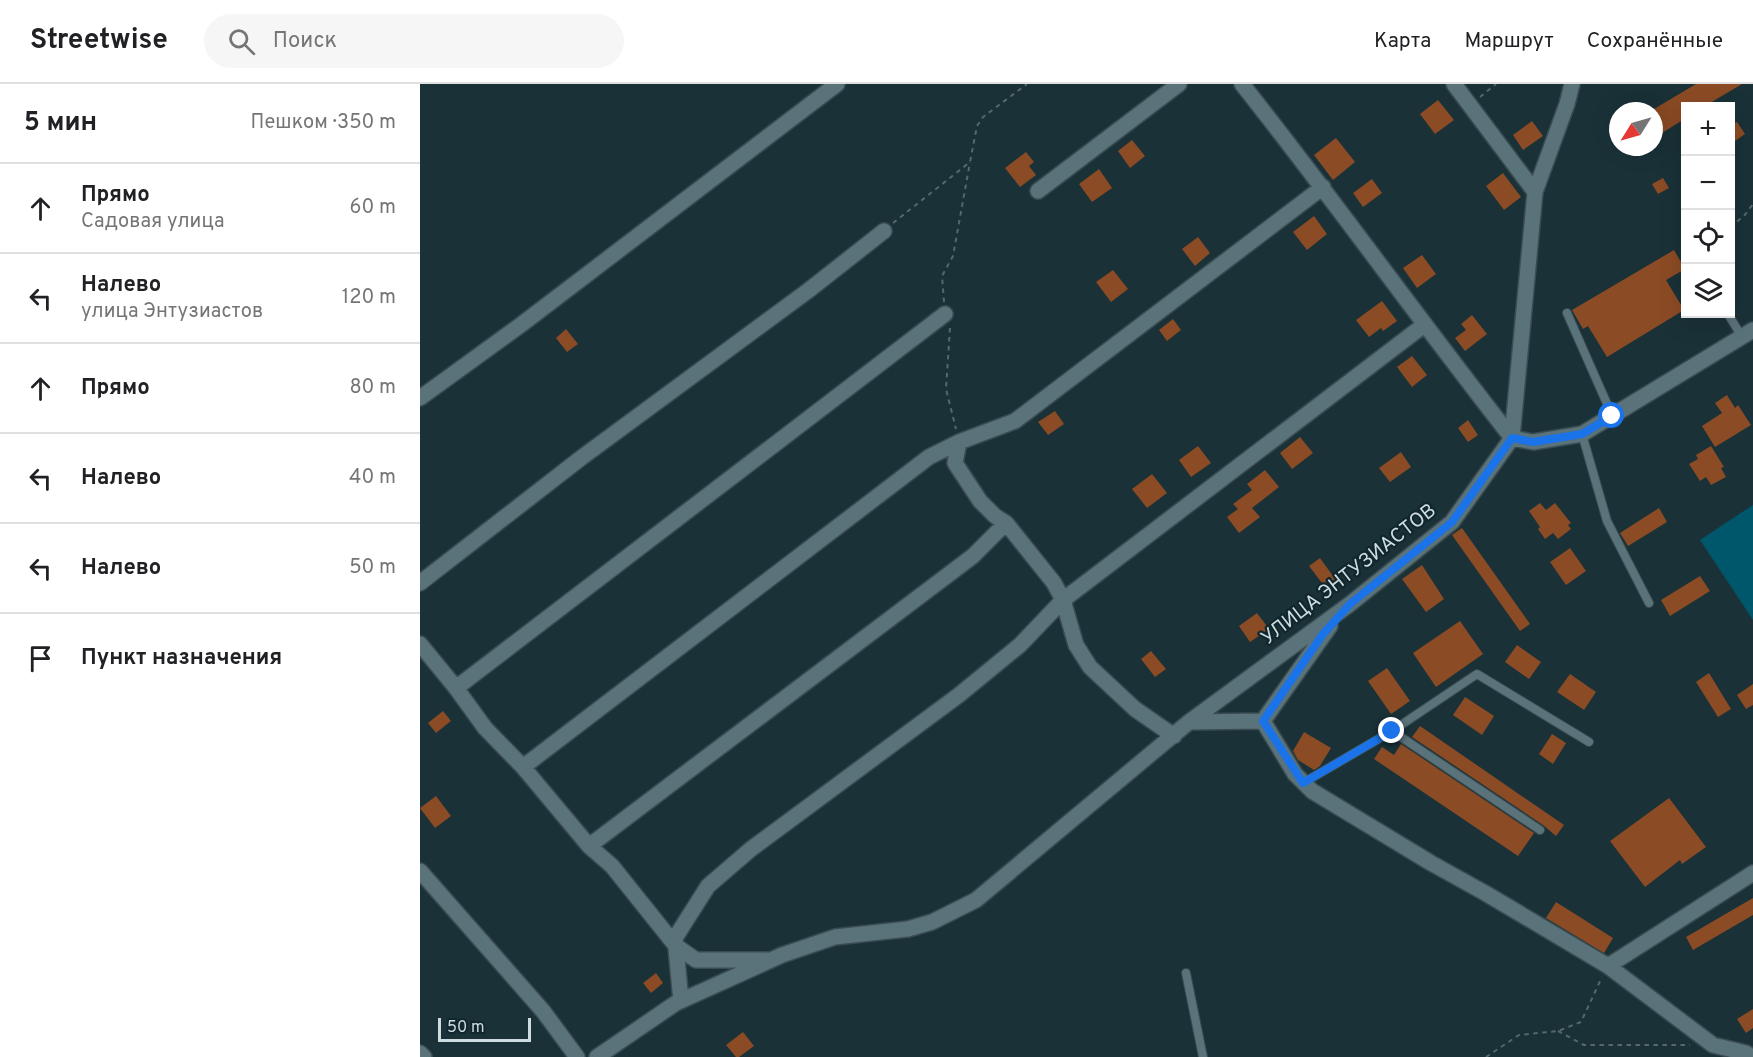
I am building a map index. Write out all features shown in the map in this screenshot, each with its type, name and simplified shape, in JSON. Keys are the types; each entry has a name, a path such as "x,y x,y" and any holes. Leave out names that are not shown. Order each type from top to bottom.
{"street":[{"path":"420,398 522,324 837,84"},
{"path":"1038,191 1179,84"},
{"path":"1242,84 1323,187 1424,325 1512,438 1533,442 1582,434 1748,333"},
{"path":"1454,84 1535,192"},
{"path":"1512,438 1535,192 1572,84"},
{"path":"523,767 930,457 959,442 1016,421 1323,187"},
{"path":"420,583 580,458 809,290 884,231"},
{"path":"456,687 945,314"},
{"path":"681,1001 675,938 708,886 751,849 959,695 1020,645 1063,600 1424,325"},
{"name":"УЛИЦА ЭНТУЗИАСТОВ","path":"597,1057 681,1001 772,960 835,937 908,929 932,922 975,900 1189,722 1350,604 1452,522 1512,438"},
{"path":"959,442 955,463 980,501 1006,523 1054,583 1063,600 1076,645 1090,667 1134,709 1174,736"},
{"path":"589,846 973,556 1006,523"},
{"path":"1263,721 1323,634 1350,604"},
{"path":"420,644 456,687 485,728 523,767 589,846 612,866 676,946 696,960 772,960"},
{"path":"1189,722 1263,721"},
{"path":"1263,721 1303,783 1431,863 1608,966 1713,1045 1750,1053"},
{"path":"420,871 543,1011 577,1057"},
{"path":"1608,966 1753,873"},
{"path":"420,1053 424,1057"}],"lane":[{"path":"1567,313 1612,416"},
{"path":"1732,318 1748,333"},
{"path":"1582,434 1607,521 1649,603"},
{"path":"1303,783 1392,731 1478,674 1588,742"},
{"path":"1392,731 1540,830"},
{"path":"1186,973 1203,1057"}],"path":[{"path":"884,231 970,162 977,126 983,117 1027,84"},
{"path":"1470,105 1496,84"},
{"path":"1735,224 1753,204"},
{"path":"1486,1057 1519,1035 1558,1031 1581,1022 1608,966"},
{"path":"1558,1031 1584,1045 1713,1045"}],"shaded area":[{"path":"1753,505 1753,620 1700,540"}],"building":[{"path":"1696,84 1742,84 1712,102 1681,102 1681,121 1663,132 1663,104"},
{"path":"1438,100 1454,120 1435,134 1420,114"},
{"path":"1532,121 1543,136 1523,150 1513,135"},
{"path":"1737,122 1745,134 1735,141 1735,123"},
{"path":"1336,138 1355,162 1333,180 1314,155"},
{"path":"1132,140 1145,156 1130,168 1118,151"},
{"path":"1026,152 1034,162 1029,166 1036,175 1020,187 1005,168"},
{"path":"1099,169 1112,188 1092,202 1079,184"},
{"path":"1503,173 1521,197 1504,210 1486,186"},
{"path":"1663,178 1669,188 1658,194 1652,184"},
{"path":"1372,179 1382,193 1363,207 1353,193"},
{"path":"1314,216 1327,234 1307,250 1293,232"},
{"path":"1198,237 1210,253 1195,266 1182,249"},
{"path":"1674,250 1681,262 1681,271 1666,280 1681,305 1681,312 1607,357 1588,326 1583,329 1572,310"},
{"path":"1422,255 1436,274 1417,288 1403,268"},
{"path":"1113,270 1128,289 1111,302 1096,282"},
{"path":"1382,301 1397,321 1383,331 1381,328 1369,337 1356,320"},
{"path":"1472,315 1487,334 1465,351 1455,338 1466,330 1461,324"},
{"path":"1173,319 1181,330 1167,341 1159,330"},
{"path":"566,329 578,344 567,352 556,338"},
{"path":"1412,356 1427,375 1412,387 1397,367"},
{"path":"1727,395 1735,408 1738,405 1751,425 1715,447 1702,426 1722,413 1715,403"},
{"path":"1055,411 1064,424 1048,435 1038,422"},
{"path":"1468,420 1478,435 1468,442 1458,428"},
{"path":"1300,437 1313,453 1292,469 1280,453"},
{"path":"1198,446 1211,463 1191,477 1179,460"},
{"path":"1711,446 1724,467 1721,468 1726,477 1711,485 1706,477 1700,481 1689,464 1698,459 1696,455"},
{"path":"1401,452 1411,467 1390,482 1379,468"},
{"path":"1265,470 1279,487 1252,508 1260,517 1239,533 1227,517 1238,509 1233,504 1252,490 1247,484"},
{"path":"1152,474 1167,493 1147,508 1132,489"},
{"path":"1540,503 1546,510 1555,503 1571,523 1568,525 1571,529 1558,539 1553,533 1545,539 1529,511"},
{"path":"1659,508 1667,522 1628,546 1620,533"},
{"path":"1462,528 1530,624 1520,631 1452,535"},
{"path":"1570,548 1586,571 1566,585 1550,562"},
{"path":"1320,558 1338,583 1328,591 1309,566"},
{"path":"1422,565 1444,599 1426,612 1402,579"},
{"path":"1700,576 1710,591 1670,616 1661,600"},
{"path":"1257,613 1269,629 1250,642 1239,626"},
{"path":"1460,621 1483,654 1436,687 1413,653"},
{"path":"1517,645 1541,662 1529,679 1505,662"},
{"path":"1151,651 1166,669 1155,677 1141,659"},
{"path":"1387,668 1410,701 1391,714 1368,681"},
{"path":"1709,673 1731,709 1718,717 1696,682"},
{"path":"1570,674 1596,692 1584,710 1557,692"},
{"path":"1753,684 1753,705 1746,709 1737,695"},
{"path":"1465,697 1494,716 1482,735 1453,715"},
{"path":"443,711 451,721 436,733 428,723"},
{"path":"1420,726 1564,825 1556,836 1412,737"},
{"path":"1304,732 1331,748 1320,766 1314,770 1298,760 1293,751"},
{"path":"1552,734 1566,743 1553,764 1539,754"},
{"path":"1401,744 1534,833 1518,856 1374,759 1382,747 1394,755"},
{"path":"436,796 451,816 435,828 420,808"},
{"path":"1669,798 1706,847 1682,864 1680,860 1645,887 1610,841"},
{"path":"1753,898 1753,915 1693,950 1686,937"},
{"path":"1556,902 1613,938 1604,953 1546,918"},
{"path":"656,973 663,983 651,993 643,983"},
{"path":"1753,1009 1753,1028 1746,1033 1737,1019"},
{"path":"743,1032 754,1046 736,1057 726,1045"}],"route":[{"path":"1392,731 1303,783 1295,774 1263,721 1323,634 1350,604 1452,522 1512,438 1533,442 1582,434 1612,416"}]}
